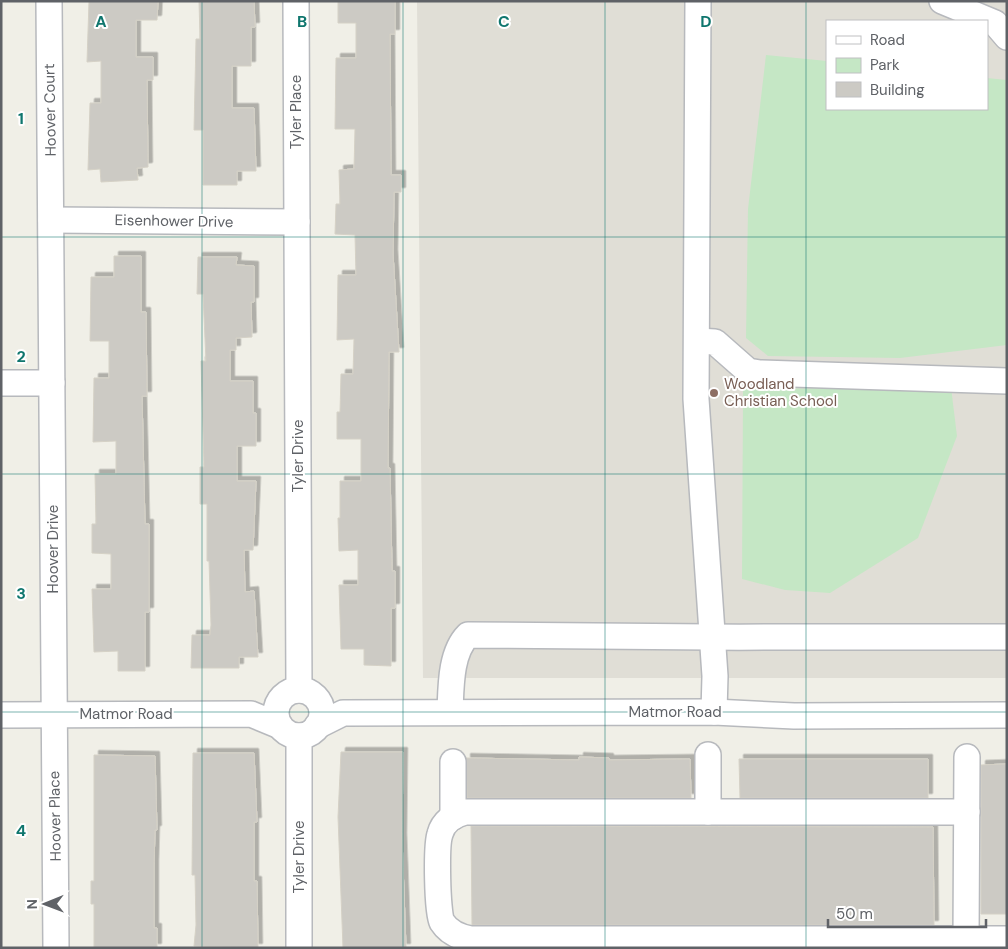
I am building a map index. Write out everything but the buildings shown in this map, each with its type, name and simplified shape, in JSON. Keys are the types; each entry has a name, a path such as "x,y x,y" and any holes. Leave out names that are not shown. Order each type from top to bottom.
{"street":[{"name":"Hoover Court","path":"49,1 51,220"},
{"name":"Tyler Place","path":"296,1 297,222"},
{"path":"698,1 696,399 712,638 714,712"},
{"path":"942,1 988,20"},
{"path":"988,20 995,23 1007,37"},
{"name":"Eisenhower Drive","path":"51,220 297,222"},
{"name":"Hoover Drive","path":"51,220 54,715"},
{"name":"Tyler Drive","path":"297,222 299,695"},
{"path":"697,341 716,342 748,371 760,373 1007,381"},
{"path":"1,383 52,383"},
{"path":"450,712 452,678 461,642 468,635 603,635 712,638 1007,637"},
{"path":"299,695 322,712 299,729 276,712 299,695"},
{"name":"Matmor Road","path":"250,714 299,695 343,713"},
{"name":"Matmor Road","path":"1,715 250,714 299,729 343,713 714,712 794,716 1007,715"},
{"name":"Hoover Place","path":"54,715 56,948"},
{"name":"Tyler Drive","path":"299,729 299,948"},
{"path":"708,756 708,812"},
{"path":"966,940 967,757"},
{"path":"453,762 453,817"},
{"path":"967,812 471,811 453,817 439,834 438,911 443,924 458,942 471,939 1007,939"}],"shaded area":[{"name":"Woodland Christian School","path":"417,1 1007,1 1007,678 423,678"}],"green space":[{"path":"766,55 826,61 826,110 988,110 988,78 1007,80 1007,345 900,358 768,356 746,338 748,209"},
{"path":"951,387 957,436 918,538 830,593 785,590 742,579 743,389"}],"place":[{"name":"Woodland Christian School","path":"714,393"}]}
